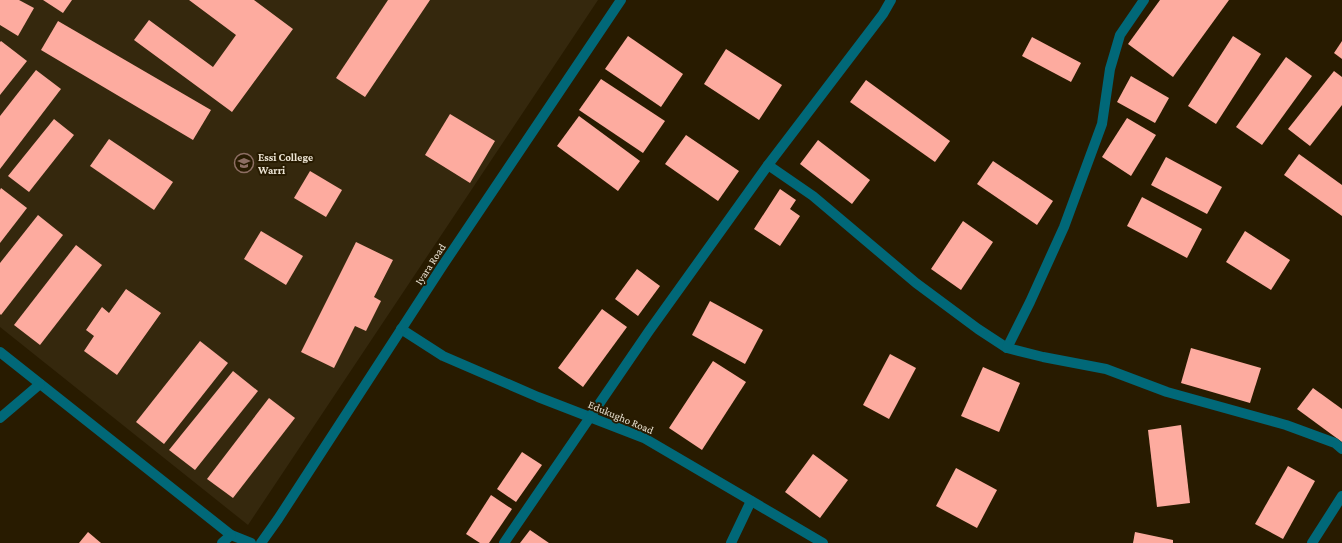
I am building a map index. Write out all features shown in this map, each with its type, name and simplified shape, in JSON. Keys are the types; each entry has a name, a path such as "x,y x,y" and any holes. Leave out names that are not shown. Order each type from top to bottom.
{"street":[{"name":"Iyara Road","path":"261,543 401,329 622,0"},
{"path":"504,543 590,416 768,165 883,14 891,0"},
{"path":"1007,348 1030,302 1064,227 1102,124 1110,69 1120,35 1144,0"},
{"path":"768,165 813,196 916,283 978,329 1007,348 1042,357 1106,369 1167,392 1286,425 1335,443 1342,449"},
{"name":"Edukugho Road","path":"401,329 443,356 538,397 644,438 823,543"},
{"path":"0,352 231,535 251,543"},
{"path":"0,418 40,384"},
{"path":"1312,543 1342,496"},
{"path":"731,543 751,501"},
{"path":"222,543 231,535"}],"shaded area":[{"name":"Essi College Warri","path":"0,0 598,0 248,525 0,327"}],"building":[{"path":"0,0 19,0 34,8 18,36 0,25"},
{"path":"43,0 72,0 63,13"},
{"path":"189,0 254,0 293,29 232,112 134,40 149,20 213,67 236,35"},
{"path":"388,0 430,0 365,97 336,78"},
{"path":"1160,0 1229,0 1173,77 1128,44"},
{"path":"58,21 211,110 193,140 41,50"},
{"path":"628,36 683,74 661,107 605,69"},
{"path":"1233,36 1261,54 1216,124 1188,106"},
{"path":"1032,37 1081,63 1071,82 1022,56"},
{"path":"1,41 27,61 0,95 0,42"},
{"path":"1342,41 1342,59 1334,53"},
{"path":"726,49 782,85 759,120 704,84"},
{"path":"1286,57 1312,76 1262,145 1236,127"},
{"path":"36,70 61,89 0,169 0,116"},
{"path":"1334,71 1342,77 1342,105 1310,146 1288,129"},
{"path":"1131,76 1169,98 1155,123 1117,102"},
{"path":"601,79 665,121 643,153 579,110"},
{"path":"866,80 950,141 935,162 850,102"},
{"path":"450,114 495,141 470,183 425,155"},
{"path":"579,116 640,161 618,191 557,146"},
{"path":"1127,118 1156,135 1131,176 1102,157"},
{"path":"54,119 74,135 29,192 8,176"},
{"path":"686,135 739,171 718,201 665,164"},
{"path":"109,139 173,182 154,210 90,166"},
{"path":"818,140 870,180 852,204 800,164"},
{"path":"1299,154 1342,185 1342,216 1284,175"},
{"path":"1166,157 1222,187 1207,214 1151,185"},
{"path":"993,161 1053,201 1037,225 977,184"},
{"path":"310,171 342,190 326,217 294,198"},
{"path":"1,188 27,208 0,243 0,190"},
{"path":"780,189 796,200 790,209 800,216 780,246 754,229"},
{"path":"1142,197 1202,229 1187,258 1127,226"},
{"path":"38,215 63,235 1,315 0,263"},
{"path":"963,221 993,242 961,290 931,269"},
{"path":"261,231 303,256 286,285 244,259"},
{"path":"1245,231 1290,260 1271,290 1226,262"},
{"path":"356,242 393,260 374,297 381,301 366,331 355,326 334,368 301,352"},
{"path":"76,245 102,265 40,345 14,325"},
{"path":"637,269 660,286 638,316 615,299"},
{"path":"126,289 161,313 117,375 84,351 94,336 86,330 102,307 109,313"},
{"path":"710,301 763,330 745,364 692,335"},
{"path":"602,309 627,327 583,387 558,368"},
{"path":"200,341 228,363 164,444 136,422"},
{"path":"1191,348 1261,368 1250,403 1181,383"},
{"path":"890,354 916,368 889,419 863,405"},
{"path":"713,361 746,382 702,450 669,428"},
{"path":"983,367 1020,383 999,432 961,416"},
{"path":"233,371 258,391 195,470 169,450"},
{"path":"1313,388 1342,409 1342,442 1297,409"},
{"path":"269,398 295,418 233,498 207,479"},
{"path":"1181,425 1190,503 1157,507 1148,430"},
{"path":"522,452 542,465 516,502 497,489"},
{"path":"813,454 848,480 820,518 785,492"},
{"path":"1288,466 1315,481 1283,539 1255,524"},
{"path":"956,468 997,490 977,528 936,506"},
{"path":"491,495 512,509 489,543 480,543 466,534"},
{"path":"530,530 549,543 520,543"},
{"path":"88,532 101,543 79,543"},
{"path":"1135,532 1173,540 1173,543 1133,543"}],"place":[{"name":"Essi College Warri","path":"244,163"}]}
